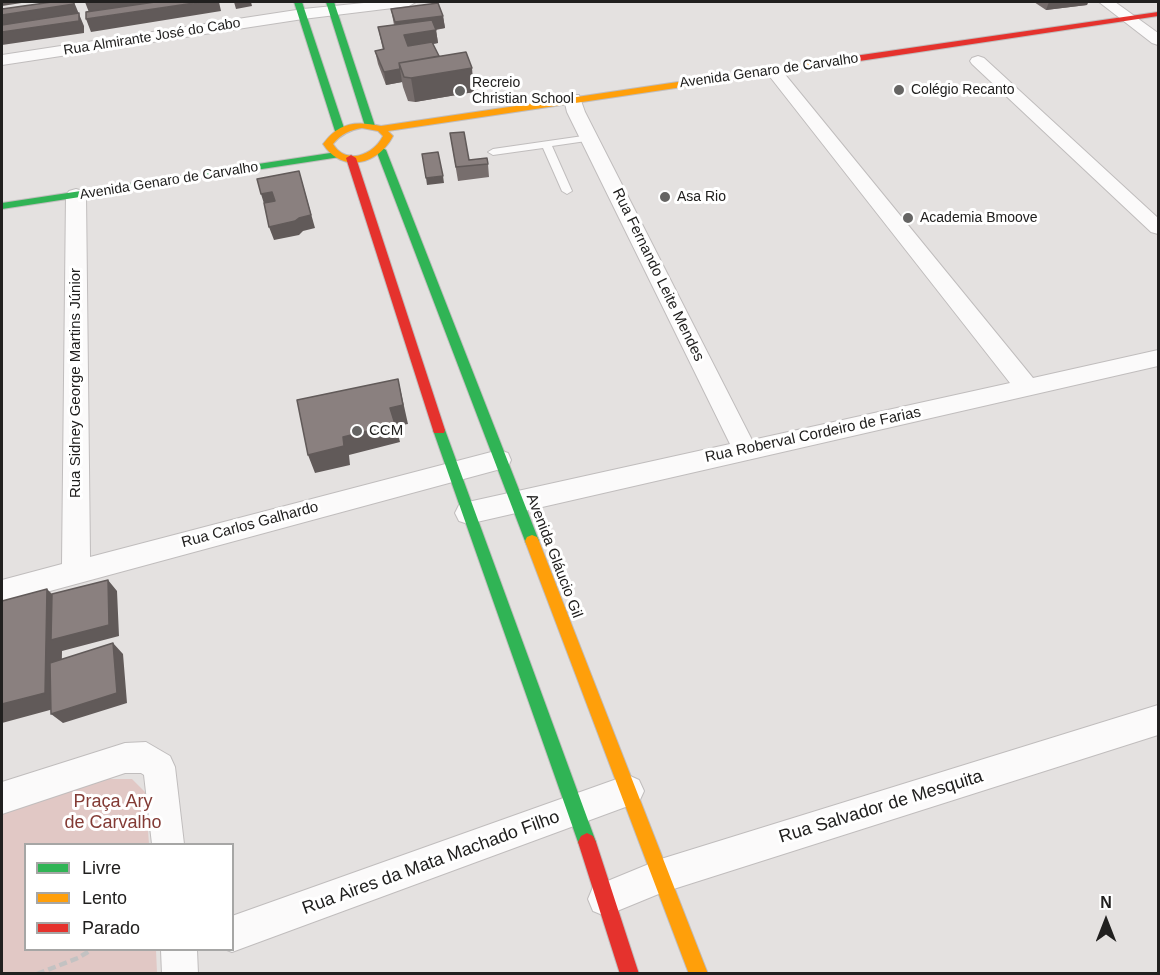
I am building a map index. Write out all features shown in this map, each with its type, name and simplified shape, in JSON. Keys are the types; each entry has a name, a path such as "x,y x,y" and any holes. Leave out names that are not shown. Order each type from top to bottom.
{"street":[{"name":"Rua Almirante José do Cabo","path":"2,60 300,8 409,2"},
{"path":"1106,2 1156,36"},
{"path":"332,6 375,127"},
{"path":"300,8 330,135 328,144 330,150 344,157 453,472 577,811 630,974"},
{"name":"Avenida Genaro de Carvalho","path":"330,135 354,126 580,119 773,70 1158,14"},
{"path":"1131,37 1156,36"},
{"path":"972,62 1000,58"},
{"path":"972,62 1158,228"},
{"path":"773,70 781,90 1027,387"},
{"name":"Avenida Genaro de Carvalho","path":"781,90 810,86"},
{"name":"Rua Fernando Leite Mendes","path":"580,119 745,450"},
{"name":"Avenida Gláucio Gil","path":"375,127 388,138 499,460 699,974"},
{"name":"Avenida Genaro de Carvalho","path":"2,206 344,157 368,157 389,146"},
{"name":"Rua Sidney George Martins Júnior","path":"76,195 76,571"},
{"name":"Rua Roberval Cordeiro de Farias","path":"468,513 1158,358"},
{"name":"Rua Carlos Galhardo","path":"2,592 499,460"},
{"name":"Rua Salvador de Mesquita","path":"605,899 661,876 1158,720"},
{"path":"2,798 125,758 146,757 159,767 168,843"},
{"name":"Rua Aires da Mata Machado Filho","path":"234,933 628,791"}],"lane":[{"path":"493,152 546,144 580,119"},
{"path":"546,144 567,191"}],"path":[{"path":"37,974 78,958 89,951"}],"green space":[{"name":"Praça Ary de Carvalho","path":"108,779 132,779 145,792 149,843 24,843 24,951 156,951 157,973 2,973 2,813"}],"building":[{"path":"52,2 73,2 74,4 2,15 2,9"},
{"path":"155,2 201,2 86,19 86,12"},
{"path":"438,3 443,16 395,22 391,9"},
{"path":"79,13 79,21 2,32 2,25"},
{"path":"432,20 436,30 404,35 408,46 432,42 439,56 399,63 400,69 384,72 375,51 384,49 378,27"},
{"path":"466,52 472,68 411,78 404,77 399,63"},
{"path":"464,132 469,160 487,158 488,164 456,167 450,133"},
{"path":"438,152 443,176 426,178 422,154"},
{"path":"299,171 311,215 269,227 264,203 275,201 272,192 261,194 257,179"},
{"path":"398,379 403,405 390,408 395,424 343,437 344,446 308,455 297,400"},
{"path":"108,580 109,625 51,640 52,594"},
{"path":"47,589 45,693 2,704 2,601"},
{"path":"113,643 117,693 51,714 50,663"}],"traffic: fast":[{"path":"298,2 340,131"},
{"path":"330,2 370,126"},
{"path":"381,150 532,541"},
{"path":"2,206 337,155"},
{"path":"439,430 587,842"}],"traffic: slow":[{"path":"381,129 813,65"},
{"path":"362,125 381,129 388,136 385,142 373,153 359,159 351,160 337,156 328,144 331,140 342,130 362,125"},
{"path":"532,541 699,974"}],"traffic: jam":[{"path":"813,65 1158,14"},
{"path":"351,158 439,430"},
{"path":"587,842 630,974"}],"place":[{"name":"Colégio Recanto","path":"899,90"},
{"name":"Recreio Christian School","path":"460,91"},
{"name":"Asa Rio","path":"665,197"},
{"name":"Academia Bmoove","path":"908,218"},
{"name":"CCM","path":"357,431"}]}
